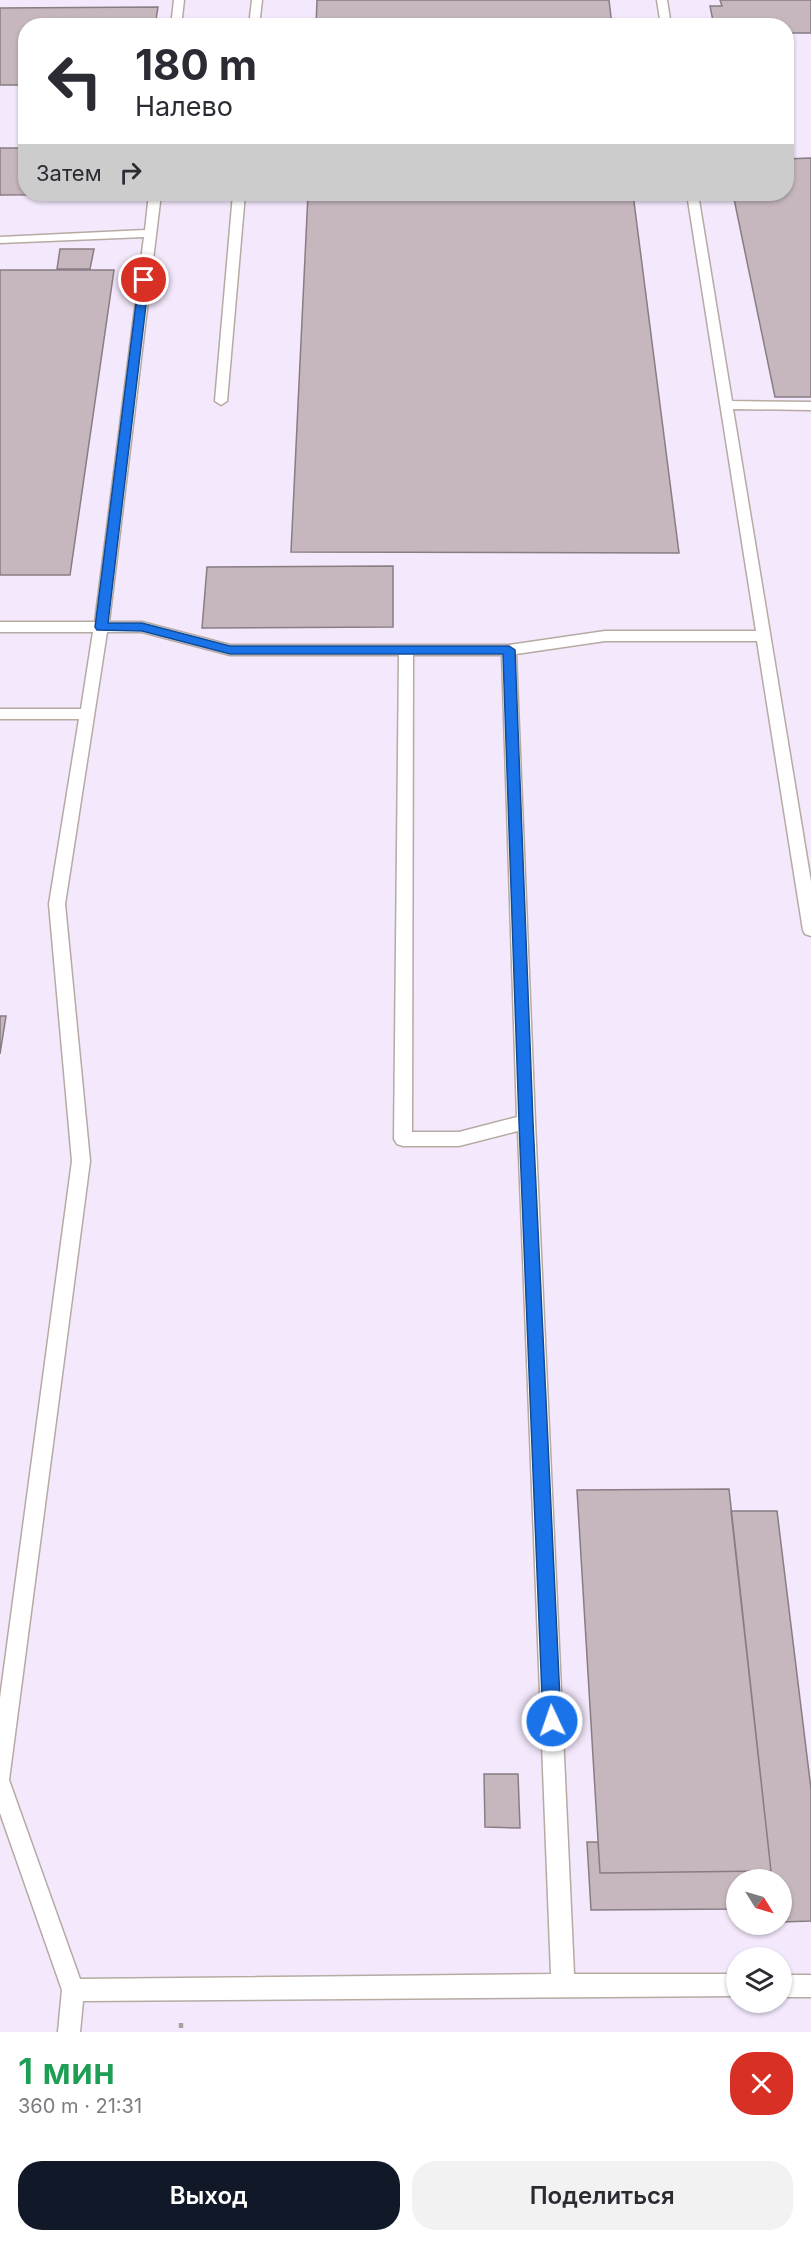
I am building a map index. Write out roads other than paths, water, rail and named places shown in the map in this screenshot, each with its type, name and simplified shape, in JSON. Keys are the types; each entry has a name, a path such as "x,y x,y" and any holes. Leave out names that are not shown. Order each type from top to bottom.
{"lane":[{"path":"177,18 179,0"},
{"path":"255,18 256,0"},
{"path":"662,0 665,18"},
{"path":"0,1777 81,1161 57,904 101,627 154,201"},
{"path":"221,401 239,201"},
{"path":"693,201 811,930"},
{"path":"0,240 150,233"},
{"path":"726,405 811,406"},
{"path":"0,627 142,627 230,650 509,650 605,636 763,636"},
{"path":"405,650 404,1139 459,1139 526,1122"},
{"path":"509,650 526,1122 563,1984"},
{"path":"0,714 87,714"},
{"path":"0,1783 73,1990 69,2032"},
{"path":"73,1990 563,1984 726,1985"},
{"path":"792,1986 811,1986"}]}
